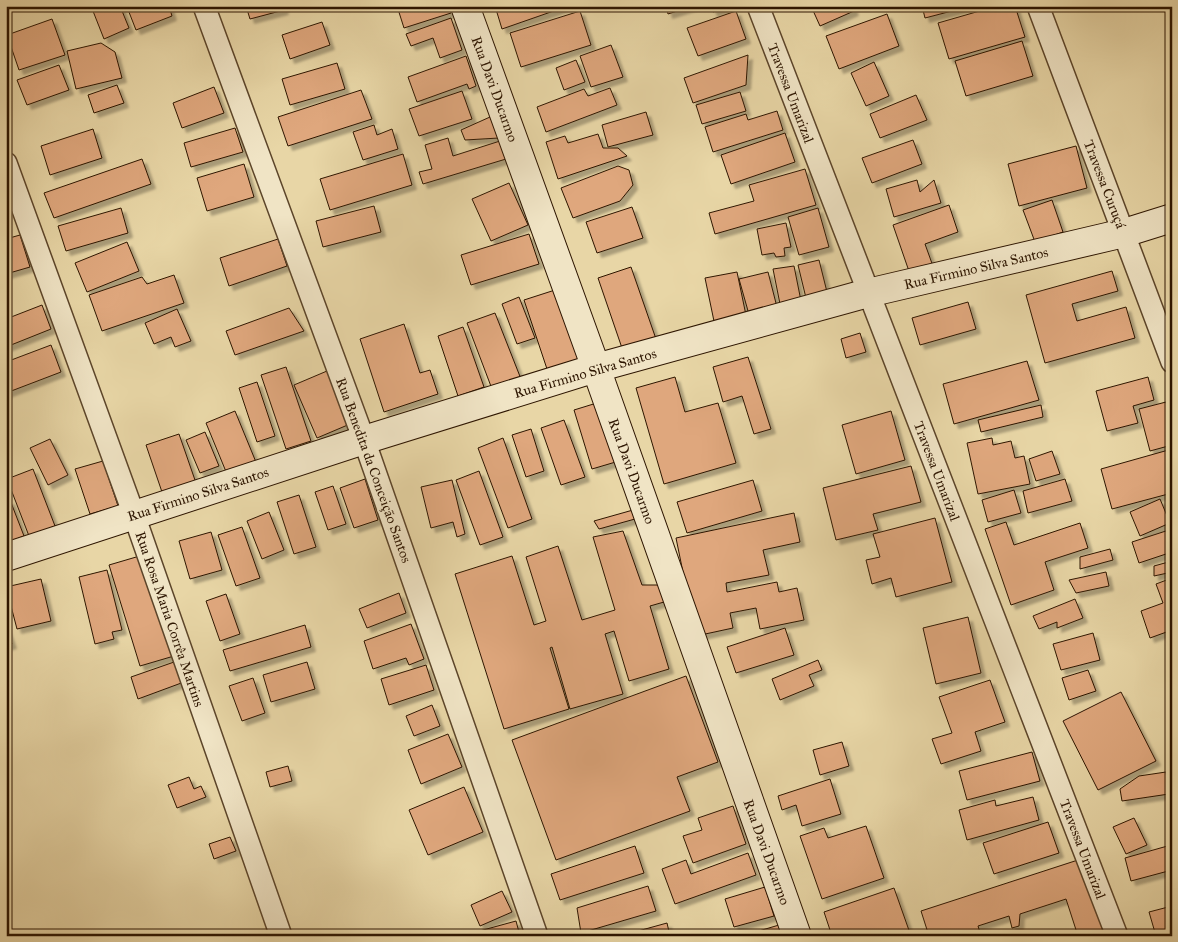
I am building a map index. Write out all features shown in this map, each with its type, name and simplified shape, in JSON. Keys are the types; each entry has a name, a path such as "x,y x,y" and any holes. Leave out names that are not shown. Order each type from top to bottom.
{"street":[{"name":"Rua Benedita da Conceição Santos","path":"204,6 364,440 537,936"},
{"name":"Rua Davi Ducarmo","path":"465,6 596,368 797,936"},
{"name":"Travessa Umarizal","path":"758,6 1117,936"},
{"name":"Travessa Curuçá","path":"1038,6 1172,362"},
{"name":"Rua Rosa Maria Corrêa Martins","path":"6,163 13,204 134,515 281,936"},
{"name":"Rua Firmino Silva Santos","path":"6,557 364,440 596,368 868,293 1124,233 1172,218"}],"building":[{"path":"91,6 120,6 129,28 104,39"},
{"path":"169,6 172,16 136,30 127,7"},
{"path":"246,6 283,6 284,10 250,19"},
{"path":"397,6 449,6 451,13 404,28"},
{"path":"495,6 568,6 502,29"},
{"path":"666,6 693,6 668,14"},
{"path":"711,6 731,6 713,12"},
{"path":"811,6 852,6 854,11 820,26"},
{"path":"922,6 971,6 925,18"},
{"path":"997,6 1015,6 1025,37 949,59 938,23"},
{"path":"580,11 591,45 521,67 510,33"},
{"path":"736,11 746,39 698,56 687,28"},
{"path":"887,14 899,46 839,69 826,36"},
{"path":"451,18 462,50 440,58 433,38 411,46 406,34"},
{"path":"52,19 65,55 19,70 7,35"},
{"path":"322,22 330,45 290,59 282,35"},
{"path":"1022,41 1033,76 966,96 955,61"},
{"path":"101,43 115,52 122,78 76,89 67,51"},
{"path":"611,45 623,77 591,87 580,56"},
{"path":"748,55 746,85 693,103 684,78"},
{"path":"466,56 476,86 469,89 467,84 417,102 408,77"},
{"path":"576,60 585,82 564,90 556,68"},
{"path":"874,62 889,96 866,106 851,73"},
{"path":"337,63 345,89 290,105 282,79"},
{"path":"59,65 69,90 27,105 17,80"},
{"path":"117,85 124,103 94,113 88,95"},
{"path":"214,87 224,113 182,128 173,103"},
{"path":"610,88 617,105 546,132 537,107 584,89 588,96"},
{"path":"361,90 372,119 288,146 278,117"},
{"path":"462,91 472,119 419,136 409,109"},
{"path":"740,92 746,111 702,124 696,105"},
{"path":"916,95 927,120 880,138 870,114"},
{"path":"777,111 783,130 713,152 705,127 746,114 748,120"},
{"path":"646,112 653,135 608,147 602,125"},
{"path":"490,117 499,138 465,140 461,130"},
{"path":"374,125 377,135 392,129 398,149 363,160 353,132"},
{"path":"235,128 243,152 191,167 184,143"},
{"path":"93,129 102,158 50,175 41,146"},
{"path":"785,133 795,162 731,184 721,155"},
{"path":"598,134 603,148 618,148 627,156 558,179 546,142 565,136 568,143"},
{"path":"448,138 453,156 500,141 506,159 423,184 419,172 432,169 425,145"},
{"path":"913,140 922,164 872,183 862,158"},
{"path":"1076,146 1087,188 1019,206 1008,164"},
{"path":"403,154 412,185 330,210 320,179"},
{"path":"142,159 151,184 54,218 44,193"},
{"path":"244,164 254,197 207,211 197,178"},
{"path":"618,166 629,170 633,185 620,201 573,218 561,188"},
{"path":"805,169 816,205 715,234 709,213 754,201 749,185"},
{"path":"917,180 920,192 934,180 941,203 894,217 886,189"},
{"path":"509,183 528,225 491,241 472,199"},
{"path":"1052,200 1063,232 1035,242 1023,210"},
{"path":"949,205 958,232 925,244 934,269 911,277 893,225"},
{"path":"374,206 381,232 323,247 316,221"},
{"path":"632,207 643,238 597,253 586,222"},
{"path":"121,208 128,233 66,251 58,226"},
{"path":"818,208 829,247 799,255 788,217"},
{"path":"786,223 791,247 784,248 785,256 776,257 774,253 762,255 757,229"},
{"path":"529,234 539,264 471,285 461,255"},
{"path":"20,235 30,267 6,274 6,239"},
{"path":"278,239 287,266 229,286 220,258"},
{"path":"127,242 139,271 87,292 75,263"},
{"path":"819,260 827,292 806,298 798,265"},
{"path":"794,266 802,306 781,309 773,269"},
{"path":"631,267 656,339 623,351 598,278"},
{"path":"1112,271 1118,291 1072,304 1077,321 1126,307 1135,338 1045,363 1026,295"},
{"path":"737,272 747,320 715,326 705,278"},
{"path":"768,272 778,311 750,318 739,279"},
{"path":"174,275 184,303 102,331 89,295 142,277 147,284"},
{"path":"555,290 578,359 547,369 524,300"},
{"path":"519,297 535,338 517,344 502,304"},
{"path":"968,302 976,329 920,345 912,318"},
{"path":"42,305 51,329 6,347 6,319"},
{"path":"289,308 304,331 235,355 226,331"},
{"path":"177,309 191,341 175,347 171,337 154,344 145,323"},
{"path":"495,313 521,379 492,389 467,323"},
{"path":"404,324 420,373 430,370 438,394 384,412 360,339"},
{"path":"463,327 484,387 458,396 438,336"},
{"path":"860,333 866,352 846,358 841,339"},
{"path":"51,345 61,372 6,393 6,362"},
{"path":"748,357 771,429 754,434 742,396 723,402 713,367"},
{"path":"1027,361 1039,400 954,424 943,384"},
{"path":"286,367 311,441 286,449 261,375"},
{"path":"327,371 350,424 317,438 294,385"},
{"path":"675,377 685,412 718,403 736,463 664,484 636,388"},
{"path":"1148,377 1154,400 1133,406 1138,423 1107,431 1096,391"},
{"path":"257,382 275,436 257,442 239,388"},
{"path":"600,402 619,461 592,469 574,410"},
{"path":"1166,402 1172,426 1172,445 1150,451 1139,409"},
{"path":"1041,405 1043,417 981,432 978,420"},
{"path":"235,411 258,467 229,479 206,423"},
{"path":"891,411 905,460 856,474 842,425"},
{"path":"564,420 585,477 561,485 541,428"},
{"path":"531,429 544,471 526,477 512,435"},
{"path":"205,432 219,466 200,473 186,440"},
{"path":"179,434 196,483 163,495 146,445"},
{"path":"503,438 532,519 508,528 478,448"},
{"path":"992,438 993,445 1011,441 1015,458 1024,456 1030,484 978,494 967,443"},
{"path":"50,439 68,475 48,485 30,448"},
{"path":"1172,449 1172,493 1112,509 1101,469"},
{"path":"1052,451 1060,474 1036,481 1029,459"},
{"path":"103,461 118,506 90,514 75,469"},
{"path":"911,466 921,502 873,514 878,530 836,540 823,488"},
{"path":"33,469 55,526 29,536 7,479"},
{"path":"479,471 503,537 480,545 456,480"},
{"path":"365,479 378,520 354,528 340,488"},
{"path":"1065,479 1072,501 1028,513 1023,491"},
{"path":"452,480 465,534 457,537 453,522 431,528 421,487"},
{"path":"753,480 762,511 687,533 677,502"},
{"path":"333,486 346,524 328,530 315,492"},
{"path":"1014,490 1021,513 988,522 982,500"},
{"path":"299,495 316,547 294,554 277,502"},
{"path":"1160,499 1170,523 1140,536 1130,512"},
{"path":"10,500 24,536 6,543 6,501"},
{"path":"633,510 635,519 599,529 594,521"},
{"path":"269,512 284,550 262,559 247,521"},
{"path":"794,513 800,542 763,550 769,575 726,583 727,592 777,582 779,592 797,588 804,620 760,629 756,608 730,613 733,628 696,636 676,538"},
{"path":"935,518 952,582 896,597 891,578 872,584 866,560 880,557 873,534"},
{"path":"1006,522 1014,545 1080,523 1088,548 1045,562 1054,590 1011,605 985,529"},
{"path":"242,527 260,578 236,586 218,535"},
{"path":"1172,529 1172,552 1139,563 1132,542"},
{"path":"623,531 642,585 659,585 664,602 650,606 669,669 629,681 614,631 605,634 623,694 570,709 552,647 550,648 569,709 504,729 455,574 512,556 534,625 546,621 526,557 558,546 582,620 615,610 593,537"},
{"path":"211,532 222,570 190,579 179,541"},
{"path":"1110,549 1113,560 1080,569 1080,557"},
{"path":"143,555 174,656 140,666 109,565"},
{"path":"1172,561 1172,572 1154,576 1154,566"},
{"path":"107,570 122,630 112,632 114,639 95,644 79,577"},
{"path":"1106,572 1109,586 1076,593 1069,580"},
{"path":"1172,578 1172,630 1150,638 1141,611 1163,603 1156,584"},
{"path":"41,579 51,621 17,629 6,587"},
{"path":"399,593 406,613 367,628 359,609"},
{"path":"226,594 240,634 220,641 206,601"},
{"path":"1075,599 1083,618 1057,628 1057,622 1039,629 1033,616"},
{"path":"968,617 981,673 936,684 923,628"},
{"path":"411,624 424,659 409,665 406,658 373,669 364,641"},
{"path":"305,625 311,647 230,671 223,650"},
{"path":"6,627 12,644 6,646"},
{"path":"785,628 794,655 736,673 727,647"},
{"path":"1093,633 1100,660 1061,670 1053,644"},
{"path":"818,660 822,670 809,675 814,686 780,700 772,679"},
{"path":"177,661 184,682 138,699 131,677"},
{"path":"307,662 315,689 271,702 263,675"},
{"path":"426,665 434,690 389,705 381,679"},
{"path":"1088,670 1096,691 1069,700 1062,678"},
{"path":"686,676 718,762 677,777 690,811 556,860 512,740"},
{"path":"253,678 265,713 242,721 229,686"},
{"path":"990,680 1005,722 975,732 981,751 941,764 932,739 952,733 939,697"},
{"path":"1121,692 1156,761 1098,790 1063,721"},
{"path":"432,705 440,726 414,736 406,716"},
{"path":"448,734 462,767 421,784 408,750"},
{"path":"842,742 849,766 820,775 813,750"},
{"path":"1032,752 1040,781 967,800 959,771"},
{"path":"288,766 292,781 270,787 266,772"},
{"path":"1166,772 1169,794 1122,801 1120,789 1139,776"},
{"path":"189,777 194,789 201,786 206,797 177,808 168,785"},
{"path":"830,779 841,814 802,826 796,805 782,810 778,796"},
{"path":"464,787 483,832 428,855 409,810"},
{"path":"1033,797 1039,820 967,840 959,810 995,800 996,806"},
{"path":"733,806 746,844 693,863 683,836 702,830 698,818"},
{"path":"1134,818 1147,845 1126,854 1113,827"},
{"path":"1048,822 1059,853 994,874 983,843"},
{"path":"866,826 884,878 822,899 800,836 824,828 828,838"},
{"path":"230,837 236,851 214,859 209,844"},
{"path":"1171,845 1172,870 1131,881 1125,858"},
{"path":"635,846 644,873 560,900 551,874"},
{"path":"748,853 756,875 675,904 662,869 686,860 691,874"},
{"path":"1081,859 1107,936 1078,936 1066,899 1020,914 1019,926 1012,928 1009,916 978,926 981,936 929,936 921,911"},
{"path":"648,886 656,911 581,933 577,908"},
{"path":"765,887 774,916 734,927 725,899"},
{"path":"894,888 911,936 832,936 824,912"},
{"path":"502,891 512,912 480,926 471,905"},
{"path":"1172,906 1172,936 1156,936 1149,912"},
{"path":"516,921 520,936 465,935"},
{"path":"667,923 670,936 620,936"},
{"path":"779,925 782,936 742,936"}]}
